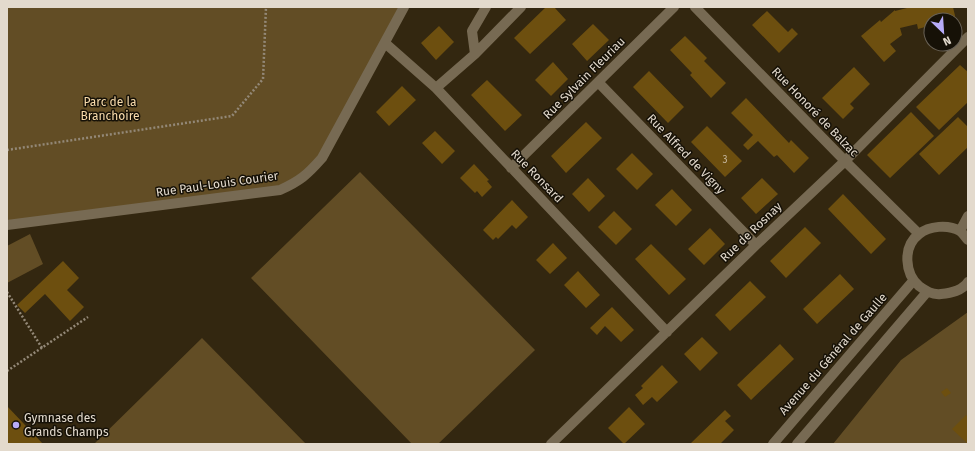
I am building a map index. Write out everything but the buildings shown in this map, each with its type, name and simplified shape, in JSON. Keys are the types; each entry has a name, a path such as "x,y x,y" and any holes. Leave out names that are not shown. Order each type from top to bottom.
{"street":[{"name":"Rue Paul-Louis Courier","path":"7,226 280,190 297,182 311,171 322,158 386,43 404,7"},
{"path":"475,54 472,31 486,7"},
{"path":"436,88 475,54 521,7"},
{"name":"Rue Sylvain Fleuriau","path":"512,168 674,7"},
{"name":"Rue Honoré de Balzac","path":"695,7 845,161 919,234"},
{"name":"Rue de Rosnay","path":"551,444 756,245 845,161 968,37"},
{"name":"Rue Ronsard","path":"386,43 436,88 667,332"},
{"name":"Rue Alfred de Vigny","path":"598,82 756,245"},
{"path":"960,231 968,216"},
{"path":"968,240 960,231 949,227 935,227 919,234 913,241 907,254 907,268 913,281 926,292 939,295 955,292 968,282"},
{"name":"Avenue du Général de Gaulle","path":"773,444 913,281"},
{"path":"797,444 926,292"}],"path":[{"path":"7,150 232,116 263,79 266,7"},
{"path":"7,292 42,348"},
{"path":"7,372 88,317"}],"green space":[{"name":"Parc de la Branchoire","path":"7,7 404,7 322,158 280,190 7,225"},
{"path":"360,172 535,350 438,444 412,444 251,278"},
{"path":"30,234 43,264 7,283 7,246"},
{"path":"968,312 968,444 833,444 901,360"},
{"path":"202,338 306,444 94,444"}],"place":[{"name":"Gymnase des Grands Champs","path":"16,425"}]}
